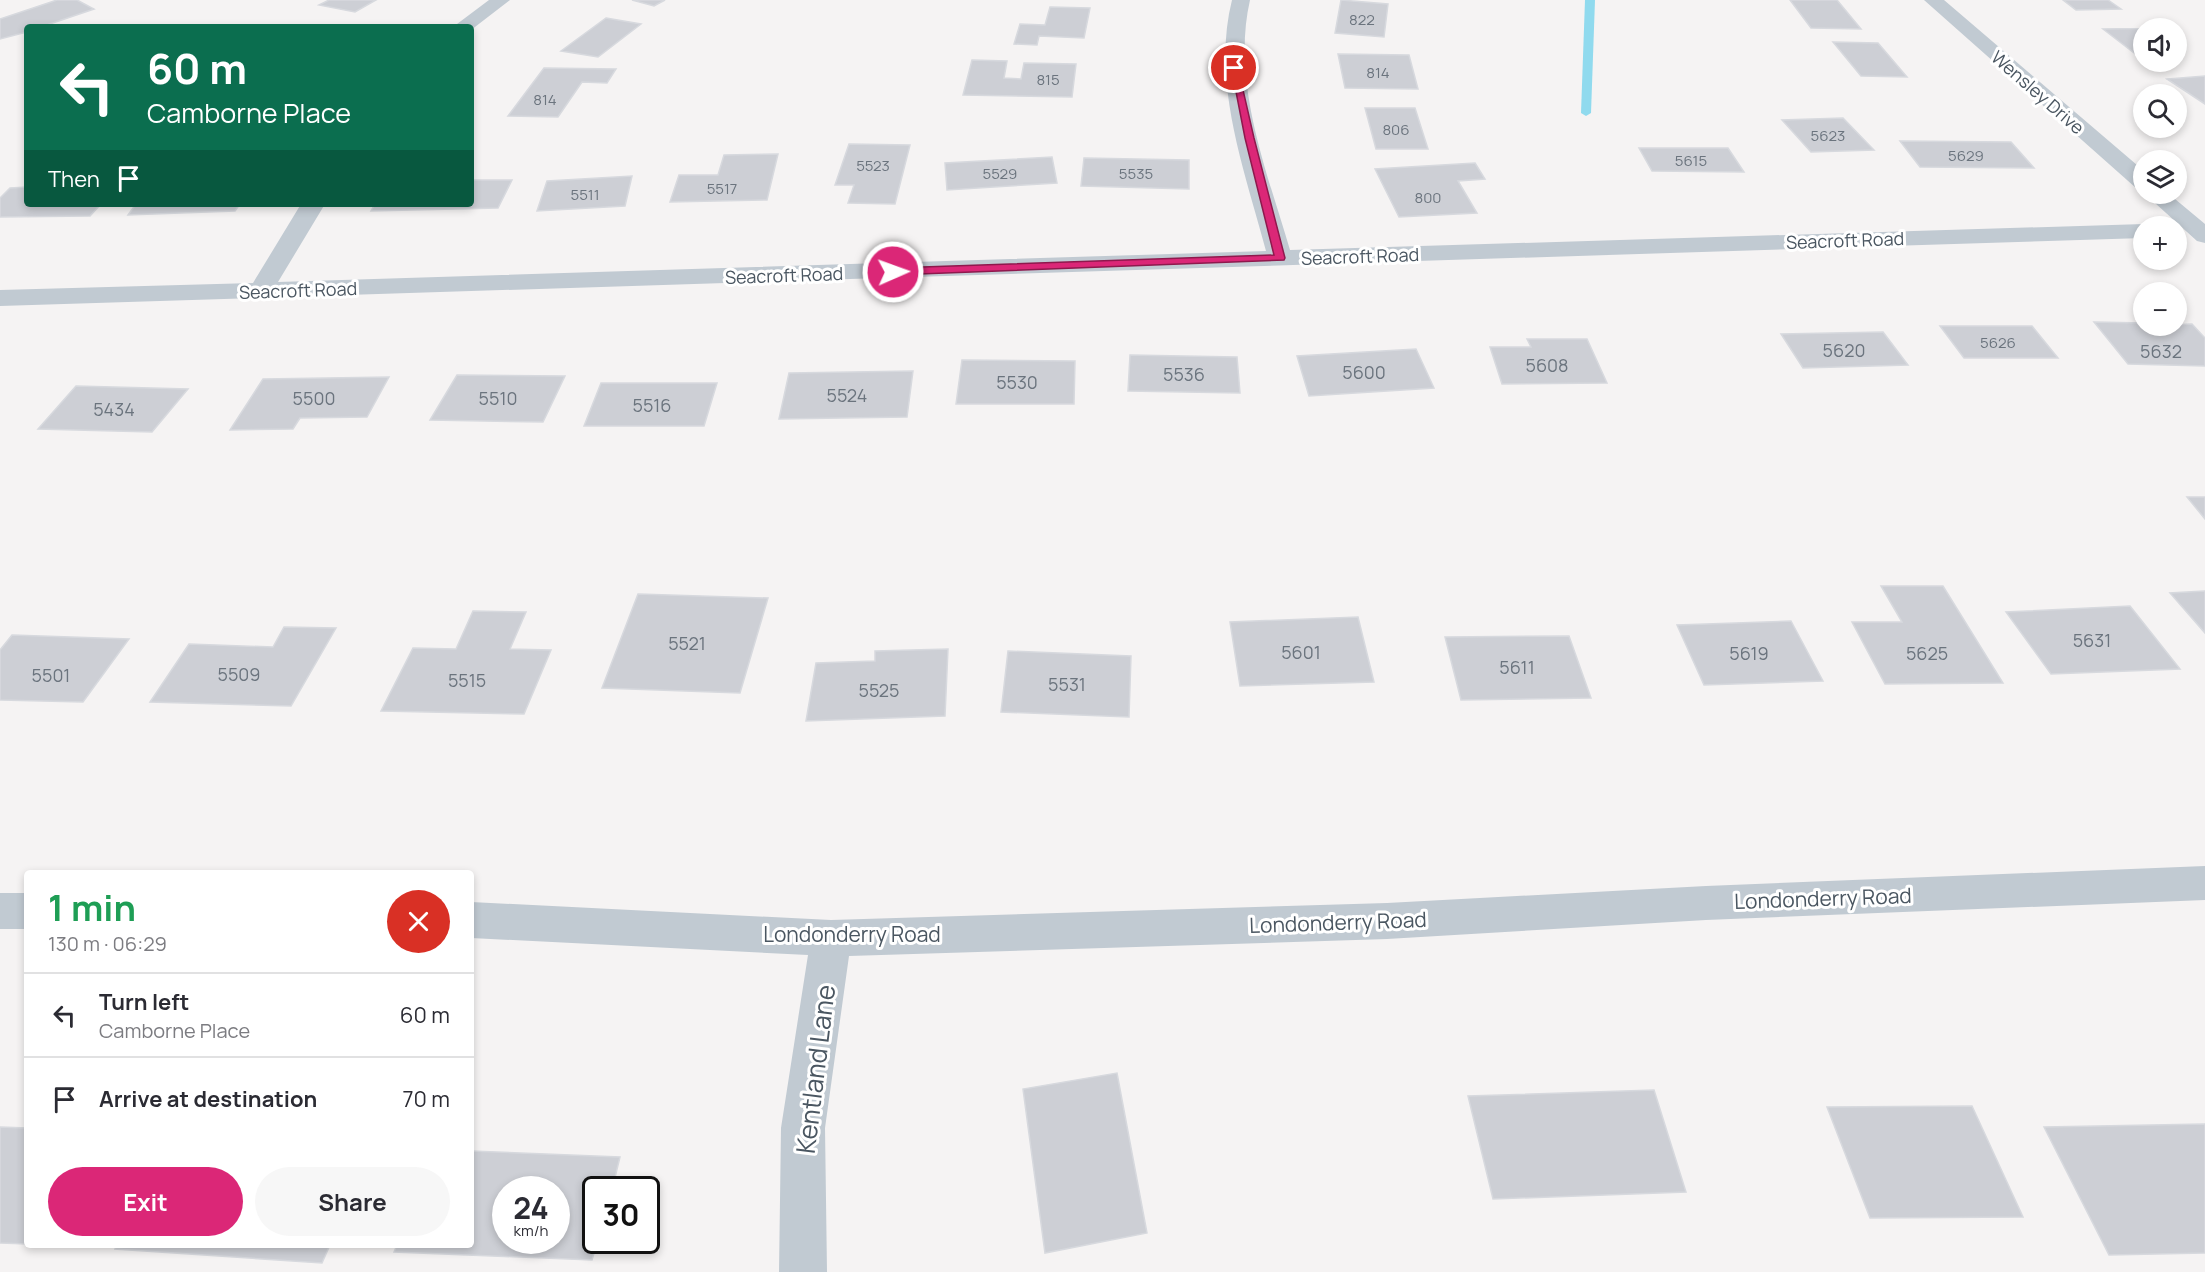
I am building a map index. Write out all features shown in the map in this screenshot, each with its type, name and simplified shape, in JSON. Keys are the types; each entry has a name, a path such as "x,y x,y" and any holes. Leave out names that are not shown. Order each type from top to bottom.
{"street":[{"path":"467,24 501,0"},
{"path":"1241,0 1233,34 1234,68 1249,138 1280,258"},
{"name":"Wensley Drive","path":"1933,0 2133,173"},
{"path":"2166,204 2193,232"},
{"path":"260,291 311,207"},
{"name":"Seacroft Road","path":"0,298 2133,231"},
{"name":"Londonderry Road","path":"474,920 831,938 1387,921 1706,903 2205,883"},
{"path":"0,911 24,911"},
{"name":"Kentland Lane","path":"803,1272 803,1128 831,938"}],"building":[{"path":"57,0 77,0 94,9 50,24 24,24 24,33 0,39 0,19"},
{"path":"329,0 376,0 355,12 319,5"},
{"path":"632,0 665,0 654,6"},
{"path":"1341,0 1388,4 1384,37 1335,33"},
{"path":"1790,0 1837,0 1861,29 1811,28"},
{"path":"2063,0 2108,0 2121,9 2076,10"},
{"path":"1050,7 1090,8 1084,38 1039,36 1037,45 1014,44 1020,24 1045,25"},
{"path":"606,18 641,24 598,57 561,51"},
{"path":"2133,28 2133,52 2103,29"},
{"path":"1833,42 1878,43 1907,77 1861,76"},
{"path":"1338,54 1409,55 1418,89 1345,88"},
{"path":"972,60 1007,61 1004,78 1021,79 1024,63 1076,64 1072,97 963,95"},
{"path":"544,68 616,69 607,83 582,82 558,117 508,116"},
{"path":"2205,76 2205,104 2187,92 2187,84 2175,84 2167,79"},
{"path":"1365,108 1415,108 1428,149 1376,149"},
{"path":"1843,118 1874,150 1811,152 1782,120"},
{"path":"1900,141 2011,142 2034,168 1920,167"},
{"path":"849,144 910,145 895,204 848,203 854,185 835,185"},
{"path":"1639,148 1728,148 1744,172 1652,171"},
{"path":"778,154 767,200 670,202 679,175 718,175 724,155"},
{"path":"1052,157 1057,183 947,190 945,163"},
{"path":"1084,158 1189,160 1189,189 1081,186"},
{"path":"1475,163 1485,179 1458,181 1477,213 1399,217 1375,169"},
{"path":"632,176 625,206 537,211 547,181"},
{"path":"474,180 512,180 498,208 371,211 373,207 474,207"},
{"path":"24,187 24,207 98,207 90,216 0,217 0,198 10,188"},
{"path":"134,207 238,207 235,211 128,215"},
{"path":"2094,322 2133,323 2133,336 2187,336 2187,324 2192,324 2205,338 2205,366 2128,364"},
{"path":"1940,326 2032,326 2058,358 1964,358"},
{"path":"1883,332 1908,365 1803,368 1781,334"},
{"path":"1527,339 1587,339 1607,383 1502,384 1490,347 1531,347"},
{"path":"1416,349 1434,388 1309,396 1297,356"},
{"path":"1130,355 1237,357 1240,393 1128,391"},
{"path":"962,360 1075,361 1074,404 956,404"},
{"path":"913,371 907,417 779,419 789,373"},
{"path":"457,375 565,376 543,422 430,420"},
{"path":"389,377 367,417 300,418 293,429 230,430 263,379"},
{"path":"601,383 717,383 704,426 584,426"},
{"path":"76,386 188,389 152,432 38,429"},
{"path":"2187,497 2205,497 2205,519"},
{"path":"1881,586 1943,586 2003,683 1885,684 1852,622 1902,622"},
{"path":"2205,591 2205,633 2170,593"},
{"path":"638,594 768,598 740,693 602,688"},
{"path":"2130,606 2180,669 2051,674 2006,612"},
{"path":"473,611 526,612 510,649 551,650 524,714 381,711 413,648 456,649"},
{"path":"1358,617 1374,682 1240,686 1230,622"},
{"path":"1791,621 1823,681 1704,685 1677,625"},
{"path":"284,627 336,628 291,706 150,702 189,644 273,647"},
{"path":"12,635 129,639 83,702 0,700 0,650"},
{"path":"1569,636 1591,698 1461,700 1445,637"},
{"path":"948,649 945,716 806,721 816,663 875,661 875,651"},
{"path":"1008,651 1131,656 1129,717 1001,712"},
{"path":"1117,1073 1147,1233 1045,1253 1023,1089"},
{"path":"1654,1090 1686,1192 1493,1199 1468,1096"},
{"path":"1972,1106 2023,1217 1870,1218 1827,1107"},
{"path":"2205,1124 2205,1253 2109,1255 2044,1127"},
{"path":"0,1127 24,1128 24,1244 0,1243"},
{"path":"474,1151 620,1157 615,1176 582,1176 582,1254 594,1254 592,1260 394,1252 396,1248 474,1248"},
{"path":"116,1248 329,1248 322,1263"}],"waterway":[{"path":"1586,113 1590,0"}],"route":[{"path":"893,272 1280,258 1249,138 1234,68"}]}
